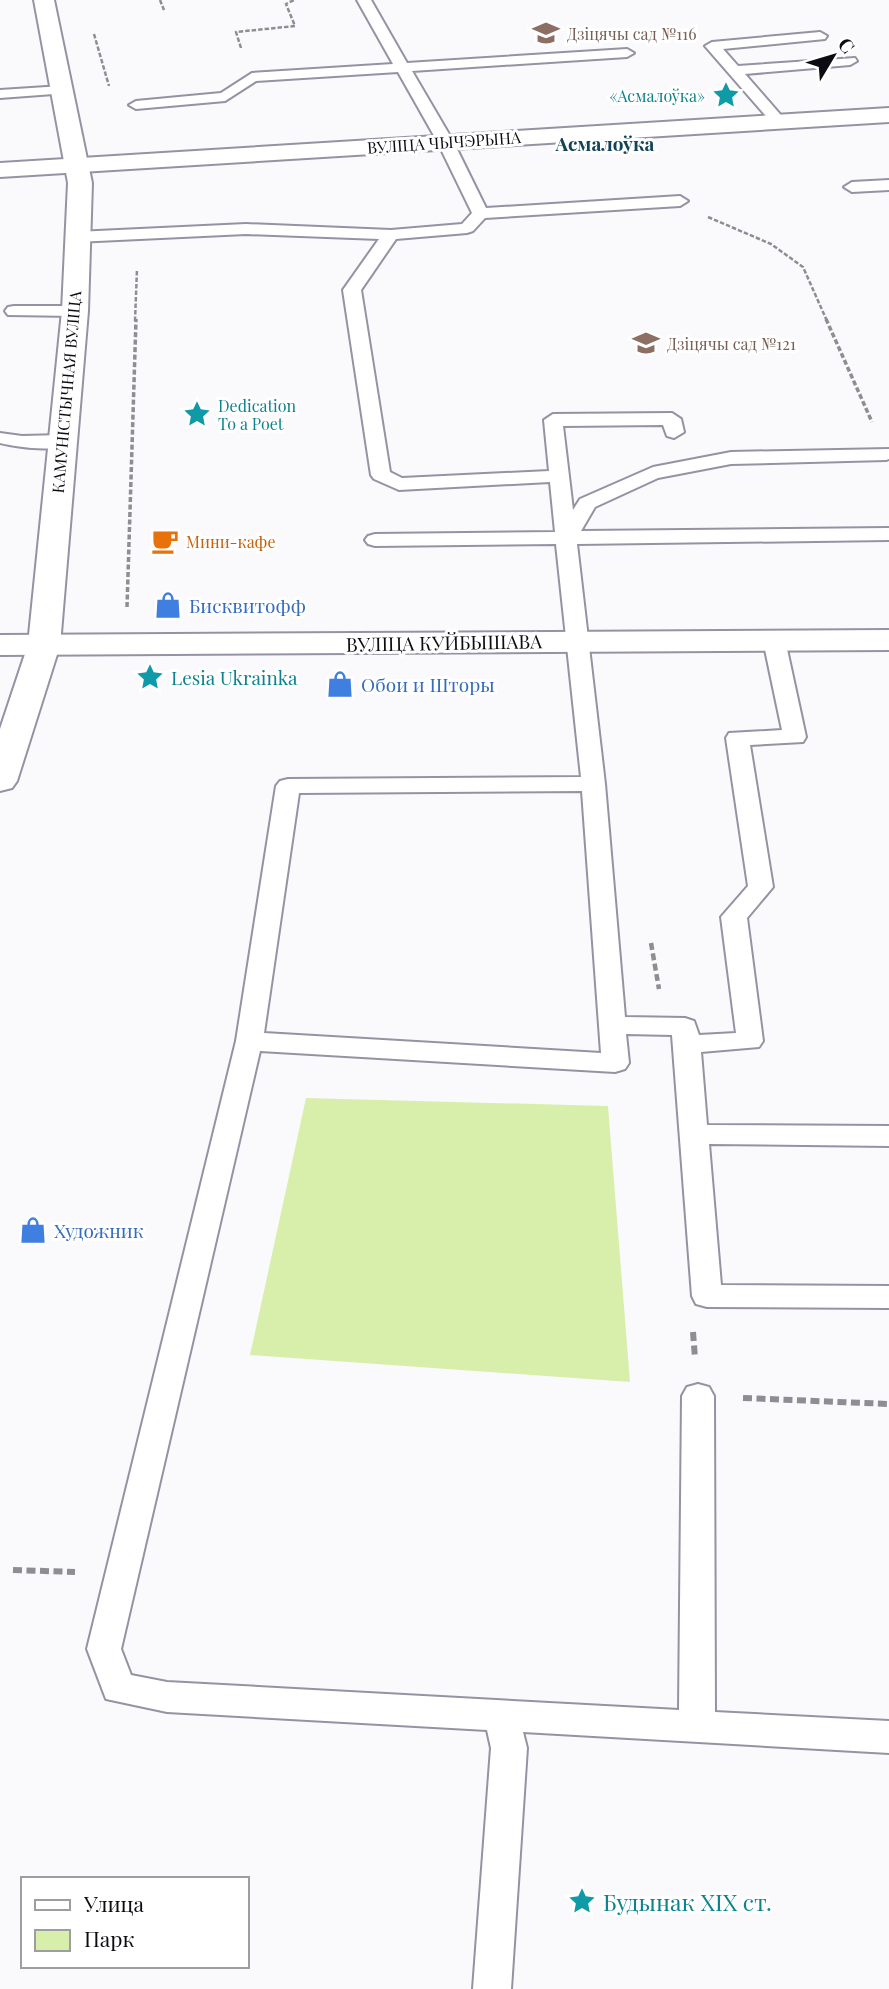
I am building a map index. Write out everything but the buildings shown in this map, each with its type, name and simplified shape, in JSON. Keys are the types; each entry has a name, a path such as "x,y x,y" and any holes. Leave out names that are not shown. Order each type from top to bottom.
{"street":[{"name":"КАМУНІСТЫЧНАЯ ВУЛІЦА","path":"0,781 44,645 75,311 80,183 44,0"},
{"name":"ВУЛІЦА ЧЫЧЭРЫНА","path":"0,170 889,114"},
{"name":"ВУЛІЦА КУЙБЫШАВА","path":"0,645 889,640"}],"lane":[{"path":"364,0 445,141 480,213"},
{"path":"778,121 712,46 820,36"},
{"path":"136,104 225,97 252,77 627,53"},
{"path":"735,71 850,61"},
{"path":"0,94 62,90"},
{"path":"852,187 889,185"},
{"path":"76,237 246,229 391,235 467,228 480,213 680,201"},
{"path":"391,235 352,290 381,475 399,484 560,476"},
{"path":"14,311 75,311"},
{"path":"249,1041 615,1063 593,784 553,420 672,419 674,432"},
{"path":"2,438 22,442 62,441"},
{"path":"567,538 587,503 653,473 731,458 886,454"},
{"path":"375,540 889,534"},
{"path":"686,1044 750,1041 734,916 761,887 737,738 795,737 774,640"},
{"path":"593,784 288,786 249,1041 104,1649 118,1688 167,1697 889,1737"},
{"path":"612,1025 685,1027 707,1296 889,1297"},
{"path":"694,1134 889,1136"},
{"path":"697,1728 698,1396"},
{"path":"492,1989 509,1748 501,1717"}],"path":[{"path":"160,0 164,10"},
{"path":"252,77 236,32 295,26 286,4 295,0"},
{"path":"92,27 112,93"},
{"path":"680,201 697,212 771,244 803,267 886,454"},
{"path":"127,619 138,235"},
{"path":"13,1570 124,1574"}],"green space":[{"path":"306,1098 608,1106 630,1382 250,1355"}],"place":[{"name":"Дзіцячы сад №116","path":"546,33"},
{"name":"«Асмалоўка»","path":"726,95"},
{"name":"Дзіцячы сад №121","path":"646,343"},
{"name":"Dedication To a Poet","path":"197,414"},
{"name":"Мини-кафе","path":"165,541"},
{"name":"Бисквитофф","path":"168,605"},
{"name":"Lesia Ukrainka","path":"150,677"},
{"name":"Обои и Шторы","path":"340,684"},
{"name":"Художник","path":"33,1230"},
{"name":"Будынак XIX ст.","path":"582,1901"}],"district":[{"name":"Асмалоўка","path":"605,143"}]}
